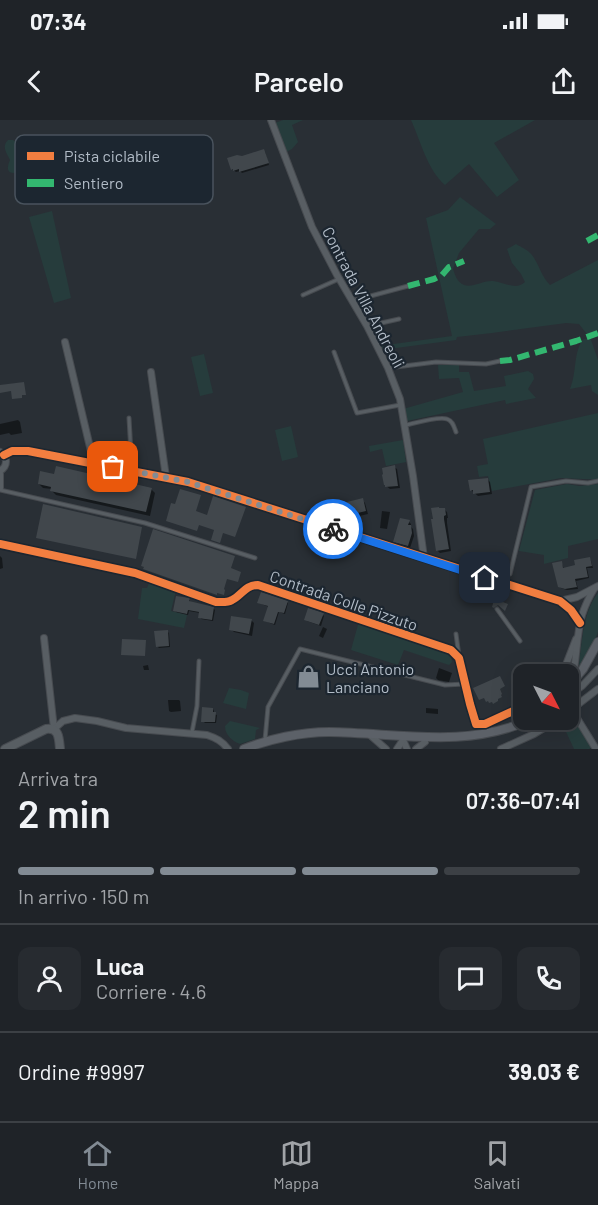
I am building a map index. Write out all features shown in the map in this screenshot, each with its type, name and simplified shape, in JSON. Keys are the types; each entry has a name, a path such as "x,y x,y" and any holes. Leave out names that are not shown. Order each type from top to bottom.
{"main road":[{"path":"579,674 598,642"},
{"path":"244,749 265,741 327,732 447,744 486,739 513,729"}],"street":[{"name":"Contrada Villa Andreoli","path":"271,120 312,227 367,326 388,368 401,404 424,558"},
{"path":"65,342 94,464"},
{"path":"151,372 166,477"},
{"path":"0,489 0,473 6,462 2,453 12,451 28,451 188,482 560,601 570,610 580,626 575,664"},
{"name":"Contrada Colle Pizzuto","path":"0,544 135,573 216,602 232,600 245,589 258,585 451,650 459,658"},
{"path":"560,601 577,597 596,588"},
{"path":"566,664 587,602 596,588"},
{"path":"44,638 54,729 59,737 60,749"},
{"path":"459,658 476,724 486,724 513,711"},
{"path":"579,688 598,669"},
{"path":"579,704 598,689"},
{"path":"5,749 45,729 54,729 63,721 75,718 126,728 207,735 217,738 228,749"},
{"path":"579,724 596,749"},
{"path":"501,749 541,730"},
{"path":"370,735 386,749"},
{"path":"397,749 403,740"},
{"path":"403,740 406,749"},
{"path":"416,749 425,742"}],"lane":[{"path":"303,295 339,279"},
{"path":"352,301 408,286"},
{"path":"367,326 399,319"},
{"path":"334,352 357,413 401,404"},
{"path":"388,368 436,362 486,364 500,361"},
{"path":"129,418 132,471"},
{"path":"405,425 440,418 453,423 456,432"},
{"path":"510,574 531,487 566,481 588,483 598,481"},
{"path":"0,489 145,523 255,558"},
{"path":"497,609 520,641"},
{"path":"456,634 459,658"},
{"path":"265,741 268,707 300,649 445,685 465,684"},
{"path":"191,734 197,706 199,662"}],"green space":[{"path":"283,120 303,120 292,125 298,142 286,152 275,123"},
{"path":"411,120 535,120 494,143 519,180 497,197 469,164 445,185 429,163"},
{"path":"8,140 15,141 15,173 8,169 10,160 5,148"},
{"path":"460,197 496,224 490,229 479,229 459,253 453,269 460,282 467,286 489,281 514,286 521,285 525,282 512,263 507,249 516,244 532,255 550,285 598,260 598,330 586,333 579,324 566,323 457,337 456,340 381,350 379,346 452,336 426,218 448,210"},
{"path":"52,211 71,298 54,303 29,217"},
{"path":"590,337 598,360 598,395 592,391 591,385 570,389 579,346 582,340"},
{"path":"204,354 213,393 200,396 191,357"},
{"path":"438,365 459,365 459,372 469,372 474,391 506,386 504,376 528,371 533,374 534,379 528,389 536,398 506,404 505,400 407,421 403,409 463,392 459,378 439,379"},
{"path":"598,413 598,479 561,478 492,491 488,476 479,477 477,466 488,464 483,439"},
{"path":"291,426 298,457 282,461 275,430"},
{"path":"403,440 406,462 386,466 382,449 370,452 369,446"},
{"path":"567,484 579,486 598,484 598,539 568,546 568,558 544,564 544,555 519,551 535,490"},
{"path":"150,581 176,590 171,611 187,615 184,628 138,619 142,588 147,588"},
{"path":"598,593 598,632 581,666 579,665 582,637 593,601"},
{"path":"359,621 442,649 451,653 452,662 449,665 404,650 398,665 351,650"},
{"path":"229,688 249,693 246,709 223,703"},
{"path":"230,721 260,728 256,730 255,739 240,744 232,739 226,732 225,726"},
{"path":"579,727 592,747 574,749 565,730 579,730"}],"building":[{"path":"264,149 269,163 239,172 239,169 231,170 227,158"},
{"path":"24,382 26,395 22,395 22,398 12,399 11,391 0,393 0,385"},
{"path":"395,465 398,486 385,487 382,468"},
{"path":"56,466 152,488 146,512 50,491 51,487 38,484 40,471 54,474"},
{"path":"488,478 490,492 473,494 473,490 470,491 468,480"},
{"path":"180,489 201,495 196,511 207,515 213,496 246,507 235,537 223,533 220,543 211,540 214,530 199,525 197,531 166,521 171,503 175,504"},
{"path":"363,498 366,511 341,517 339,504"},
{"path":"43,504 142,527 136,559 36,538"},
{"path":"431,508 445,508 444,519 449,549 436,551"},
{"path":"400,518 410,520 408,525 411,525 412,533 408,546 393,542"},
{"path":"153,529 235,556 231,568 241,572 238,582 227,579 224,595 217,593 217,595 143,569 144,567 141,566"},
{"path":"590,557 592,566 586,567 588,577 575,579 577,587 565,589 558,587 552,563 562,561 563,568 575,565 574,560"},
{"path":"492,585 499,587 495,599 508,604 505,611 498,605 492,607 494,600 488,598"},
{"path":"261,592 288,601 284,613 278,612 274,624 263,621 268,606 257,603"},
{"path":"176,596 190,598 189,601 214,607 212,620 198,618 199,612 188,610 187,614 173,611"},
{"path":"308,608 324,613 319,625 304,620"},
{"path":"231,616 252,619 249,634 229,630"},
{"path":"168,630 169,646 156,647 154,631"},
{"path":"122,639 146,640 145,656 121,655"},
{"path":"500,676 505,686 500,689 502,697 493,704 486,702 484,698 479,700 473,688"},
{"path":"202,707 213,708 213,712 216,712 215,722 201,722"}],"marked path":[{"path":"587,241 598,235"},
{"path":"408,286 434,279 442,275 449,267 464,261"},
{"path":"500,361 598,333"}],"cycle path":[{"path":"4,455 12,451 28,451 188,482 560,601 571,610 580,623"},
{"path":"0,544 135,573 216,602 230,601 247,588 258,585 451,650 459,658 476,724 485,724 513,711"}],"way so far":[{"path":"113,467 188,482 333,529"}],"place":[{"name":"Ucci Antonio Lanciano","path":"308,677"}],"route":[{"path":"333,529 485,578"}]}
